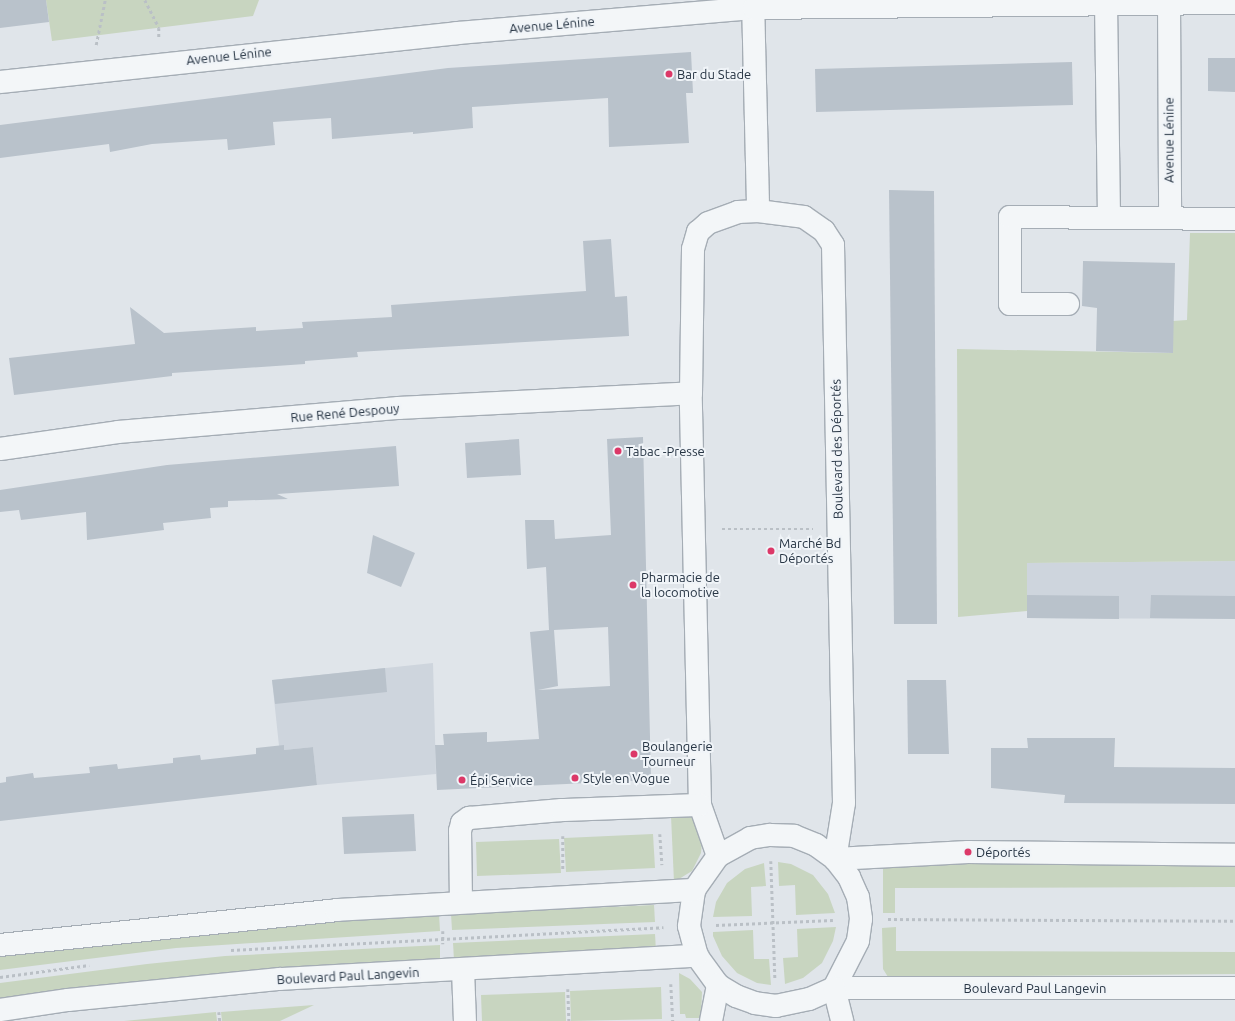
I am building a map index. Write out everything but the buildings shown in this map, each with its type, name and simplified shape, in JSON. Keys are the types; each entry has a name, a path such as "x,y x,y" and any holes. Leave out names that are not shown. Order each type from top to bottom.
{"street":[{"name":"Avenue Lénine","path":"0,82 162,63 753,4 1169,1 1235,3"},
{"name":"Avenue Lénine","path":"1169,1 1170,217"},
{"path":"1106,2 1109,216"},
{"path":"753,4 758,211"},
{"name":"Boulevard des Déportés","path":"718,856 700,805 691,393 693,250 698,232 722,216 758,211 804,217 824,231 833,245 844,803 835,859"},
{"path":"1068,304 1010,304 1010,217 1109,216 1235,219"},
{"name":"Rue René Despouy","path":"0,449 118,432 399,408 691,393"},
{"path":"452,902 462,823 478,815 562,810 700,805"},
{"path":"770,834 794,836 809,842 835,859 849,876 858,897 861,919 858,941 834,988 809,999 776,1006 755,1003 736,996 718,984 697,956 689,926 694,890 718,856 750,838 770,834"},
{"path":"835,859 968,852 1235,854"},
{"path":"0,945 213,921 452,902 694,890"},
{"name":"Boulevard Paul Langevin","path":"0,1010 68,1000 280,979 697,956"},
{"path":"454,970 465,1021"},
{"path":"711,1021 718,984"},
{"path":"834,988 842,1021"},
{"name":"Boulevard Paul Langevin","path":"834,988 1235,988"}],"path":[{"path":"95,71 96,38 105,0"},
{"path":"145,0 158,28 162,63"},
{"path":"693,529 839,528"},
{"path":"562,810 563,875"},
{"path":"770,834 776,1006"},
{"path":"452,902 454,970"},
{"path":"567,986 569,1021"}],"shaded area":[{"path":"1235,561 1235,619 1027,618 1027,563"},
{"path":"433,663 436,774 317,785 313,747 284,750 284,746 279,746 272,680"}],"green space":[{"path":"46,0 259,0 253,16 52,41"},
{"path":"1190,233 1235,233 1235,561 1027,563 1027,611 958,617 957,349 1172,353 1173,321 1187,320"},
{"path":"687,815 695,817 702,842 701,853 692,871 674,882 671,816"},
{"path":"653,834 655,868 566,872 564,838"},
{"path":"559,839 561,873 477,876 476,842"},
{"path":"778,862 791,864 813,875 828,894 835,913 796,915 795,885 779,886"},
{"path":"764,863 766,886 751,887 752,916 713,917 716,902 727,883 745,869"},
{"path":"1235,863 1235,887 895,888 895,913 883,913 883,864"},
{"path":"654,905 655,922 452,930 451,914"},
{"path":"439,914 440,931 176,948 0,970 0,954 196,930"},
{"path":"836,927 833,941 822,963 803,978 785,984 783,958 798,957 797,929"},
{"path":"896,927 896,951 1235,952 1235,974 888,977 883,969 882,928"},
{"path":"753,930 754,959 769,959 771,985 757,983 737,973 722,956 713,936 713,932"},
{"path":"655,934 656,951 454,960 453,943"},
{"path":"440,945 440,960 224,973 0,1000 0,983 147,964 225,956"},
{"path":"679,973 690,979 702,992 701,1018 686,1018 685,1014 680,1014"},
{"path":"661,987 662,1019 571,1021 570,991"},
{"path":"565,992 566,1021 482,1021 481,995"},
{"path":"314,1005 280,1021 222,1021 221,1012"},
{"path":"216,1012 217,1021 124,1021"}],"place":[{"name":"Bar du Stade","path":"669,74"},
{"name":"Tabac -Presse","path":"618,451"},
{"name":"Marché Bd Déportés","path":"771,551"},
{"name":"Pharmacie de la locomotive","path":"633,585"},
{"name":"Boulangerie Tourneur","path":"634,754"},
{"name":"Style en Vogue","path":"575,778"},
{"name":"Épi Service","path":"462,780"},
{"name":"Déportés","path":"968,852"}]}
